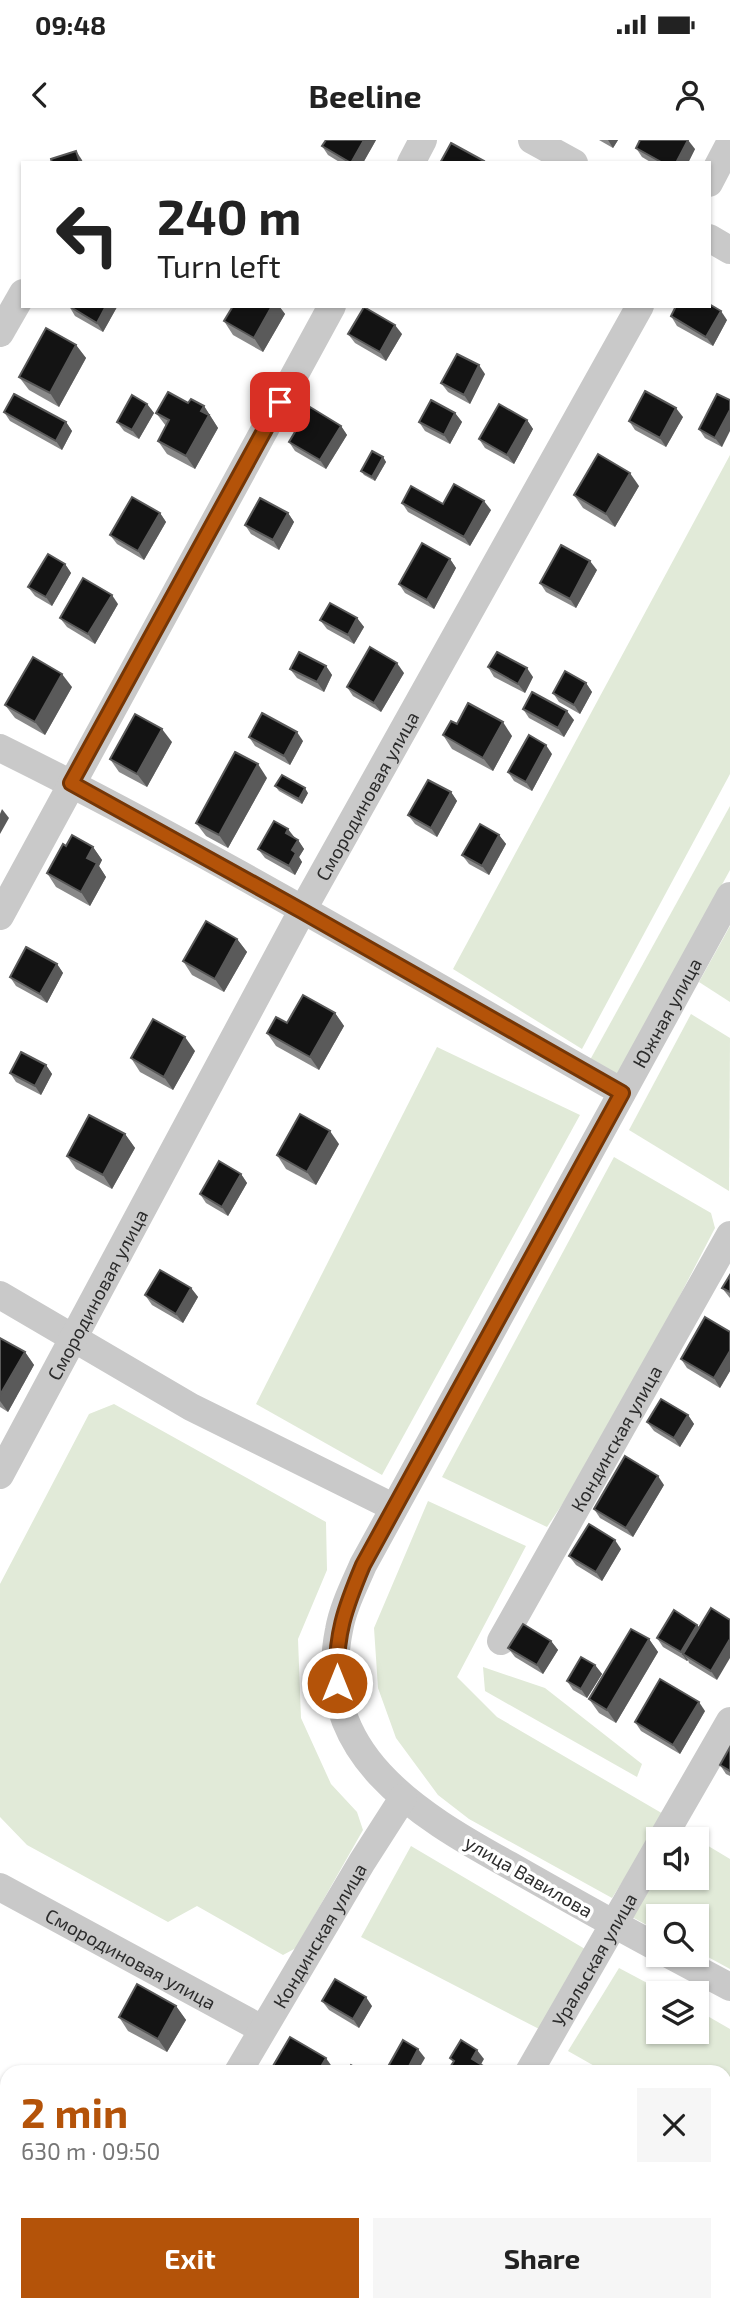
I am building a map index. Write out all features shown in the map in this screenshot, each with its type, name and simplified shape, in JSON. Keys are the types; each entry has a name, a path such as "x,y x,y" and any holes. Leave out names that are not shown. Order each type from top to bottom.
{"street":[{"path":"412,161 423,140"},
{"path":"532,140 570,161"},
{"path":"711,179 730,144"},
{"path":"711,239 730,250"},
{"path":"0,333 21,296"},
{"path":"0,916 331,308"},
{"name":"Смородиновая улица","path":"0,1475 302,911 639,308"},
{"path":"0,748 71,783 302,911 622,1093"},
{"name":"Южная улица","path":"403,1798 371,1767 348,1725 337,1683 336,1657 339,1629 348,1599 393,1507 730,896"},
{"name":"Кондинская улица","path":"501,1641 730,1235"},
{"path":"0,1295 191,1407 393,1507"},
{"path":"669,1827 730,1721"},
{"name":"Кондинская улица","path":"241,2065 403,1798"},
{"name":"улица Вавилова","path":"403,1798 490,1854 646,1941"},
{"name":"Уральская улица","path":"533,2065 646,1868"},
{"name":"Смородиновая улица","path":"0,1887 262,2029"},
{"path":"692,1967 730,1987"}],"green space":[{"path":"730,455 730,774 582,1049 453,969"},
{"path":"730,806 730,870 617,1076 590,1060"},
{"path":"730,926 730,1002 699,982"},
{"path":"691,1014 730,1038 729,1191 629,1130"},
{"path":"437,1047 580,1115 382,1475 256,1404"},
{"path":"614,1157 711,1213 715,1228 603,1444 547,1527 442,1477"},
{"path":"114,1404 326,1522 327,1570 298,1639 301,1718 331,1784 357,1812 363,1830 296,1948 283,1955 197,1906 168,1922 27,1845 0,1817 0,1584 89,1414"},
{"path":"428,1501 526,1546 457,1677 497,1717 665,1815 657,1827 646,1827 646,1845 612,1898 469,1819 438,1795 396,1738 378,1688 374,1628"},
{"path":"483,1667 545,1688 642,1764 637,1777 485,1691"},
{"path":"411,1846 585,1949 541,2030 361,1937"},
{"path":"709,1846 730,1859 730,1969 709,1958 709,1904 646,1904 646,1925 630,1916 646,1888 709,1890"},
{"path":"619,1968 646,1982 646,2044 709,2044 709,2017 730,2029 730,2065 593,2065 568,2051"}],"building":[{"path":"326,140 364,140 352,161 322,146"},
{"path":"640,140 688,140 677,161 659,161 636,148"},
{"path":"451,143 484,161 441,161"},
{"path":"76,151 79,161 52,161"},
{"path":"711,305 721,311 706,337 671,316 675,308 711,308"},
{"path":"72,308 105,308 97,323"},
{"path":"232,308 271,308 254,338 224,321"},
{"path":"363,308 395,325 380,352 348,334"},
{"path":"46,328 76,345 50,393 19,377"},
{"path":"457,354 479,365 464,395 441,383"},
{"path":"645,391 676,408 660,438 629,421"},
{"path":"168,392 188,403 191,399 204,406 201,411 209,415 186,456 158,441 169,420 156,413"},
{"path":"14,394 66,422 56,441 4,412"},
{"path":"717,394 730,400 730,410 715,438 699,429"},
{"path":"132,395 147,404 132,430 117,422"},
{"path":"431,400 455,413 444,435 419,422"},
{"path":"499,404 527,420 507,455 479,439"},
{"path":"310,407 341,426 320,460 289,442"},
{"path":"372,451 383,457 372,477 361,471"},
{"path":"598,454 630,473 606,514 574,495"},
{"path":"454,484 484,501 464,537 402,503 411,486 443,504"},
{"path":"132,497 160,513 138,551 110,535"},
{"path":"260,498 288,513 273,540 245,525"},
{"path":"422,543 450,559 427,600 399,584"},
{"path":"561,545 590,561 570,599 540,583"},
{"path":"48,554 65,564 46,597 28,587"},
{"path":"83,578 112,595 88,634 60,618"},
{"path":"330,603 357,618 348,635 320,620"},
{"path":"370,647 397,663 374,703 347,687"},
{"path":"299,652 326,666 317,682 290,669"},
{"path":"497,652 527,668 518,684 488,667"},
{"path":"33,657 62,674 35,722 5,705"},
{"path":"565,671 586,683 574,705 553,693"},
{"path":"532,692 567,711 558,728 523,709"},
{"path":"468,703 503,722 483,758 443,735 451,721 457,724"},
{"path":"262,713 297,732 284,756 249,737"},
{"path":"135,714 162,729 137,774 110,759"},
{"path":"529,735 546,745 526,782 508,772"},
{"path":"235,752 258,764 219,835 196,823"},
{"path":"282,775 305,788 299,799 275,786"},
{"path":"428,780 451,792 431,828 408,815"},
{"path":"274,821 288,829 286,833 298,840 292,850 296,853 289,866 258,849"},
{"path":"480,824 499,835 482,866 462,855"},
{"path":"72,835 93,847 87,858 97,863 81,892 47,873 63,844 66,846"},
{"path":"206,921 237,939 215,979 183,961"},
{"path":"26,947 57,964 40,994 10,977"},
{"path":"303,995 335,1013 310,1057 267,1033 276,1017 287,1023"},
{"path":"153,1019 185,1037 164,1077 131,1058"},
{"path":"21,1052 46,1065 35,1086 10,1073"},
{"path":"300,1114 330,1131 307,1172 277,1155"},
{"path":"89,1115 125,1134 103,1175 67,1156"},
{"path":"219,1161 241,1174 222,1207 200,1194"},
{"path":"160,1270 191,1288 176,1314 145,1295"},
{"path":"730,1275 730,1292 722,1288"},
{"path":"705,1317 730,1332 730,1351 714,1378 681,1359"},
{"path":"0,1338 25,1352 0,1395"},
{"path":"661,1399 688,1415 674,1438 647,1422"},
{"path":"625,1456 658,1476 626,1528 594,1509"},
{"path":"589,1524 615,1540 596,1572 569,1556"},
{"path":"711,1608 730,1620 730,1639 711,1671 683,1654"},
{"path":"674,1610 697,1625 681,1652 657,1638"},
{"path":"523,1624 551,1641 537,1665 508,1648"},
{"path":"631,1629 649,1639 607,1710 589,1699"},
{"path":"581,1657 595,1665 581,1689 567,1681"},
{"path":"660,1679 699,1702 673,1745 635,1722"},
{"path":"730,1747 730,1771 720,1765"},
{"path":"335,1979 366,1997 353,2019 322,2001"},
{"path":"137,1984 176,2006 158,2039 119,2017"},
{"path":"290,2037 326,2058 322,2065 274,2065"},
{"path":"403,2040 418,2049 410,2065 389,2065"},
{"path":"461,2040 477,2050 472,2059 482,2065 451,2065 454,2061 450,2058"}],"route":[{"path":"280,402 71,783 622,1093 363,1565 348,1599 339,1629 337,1683"}]}
